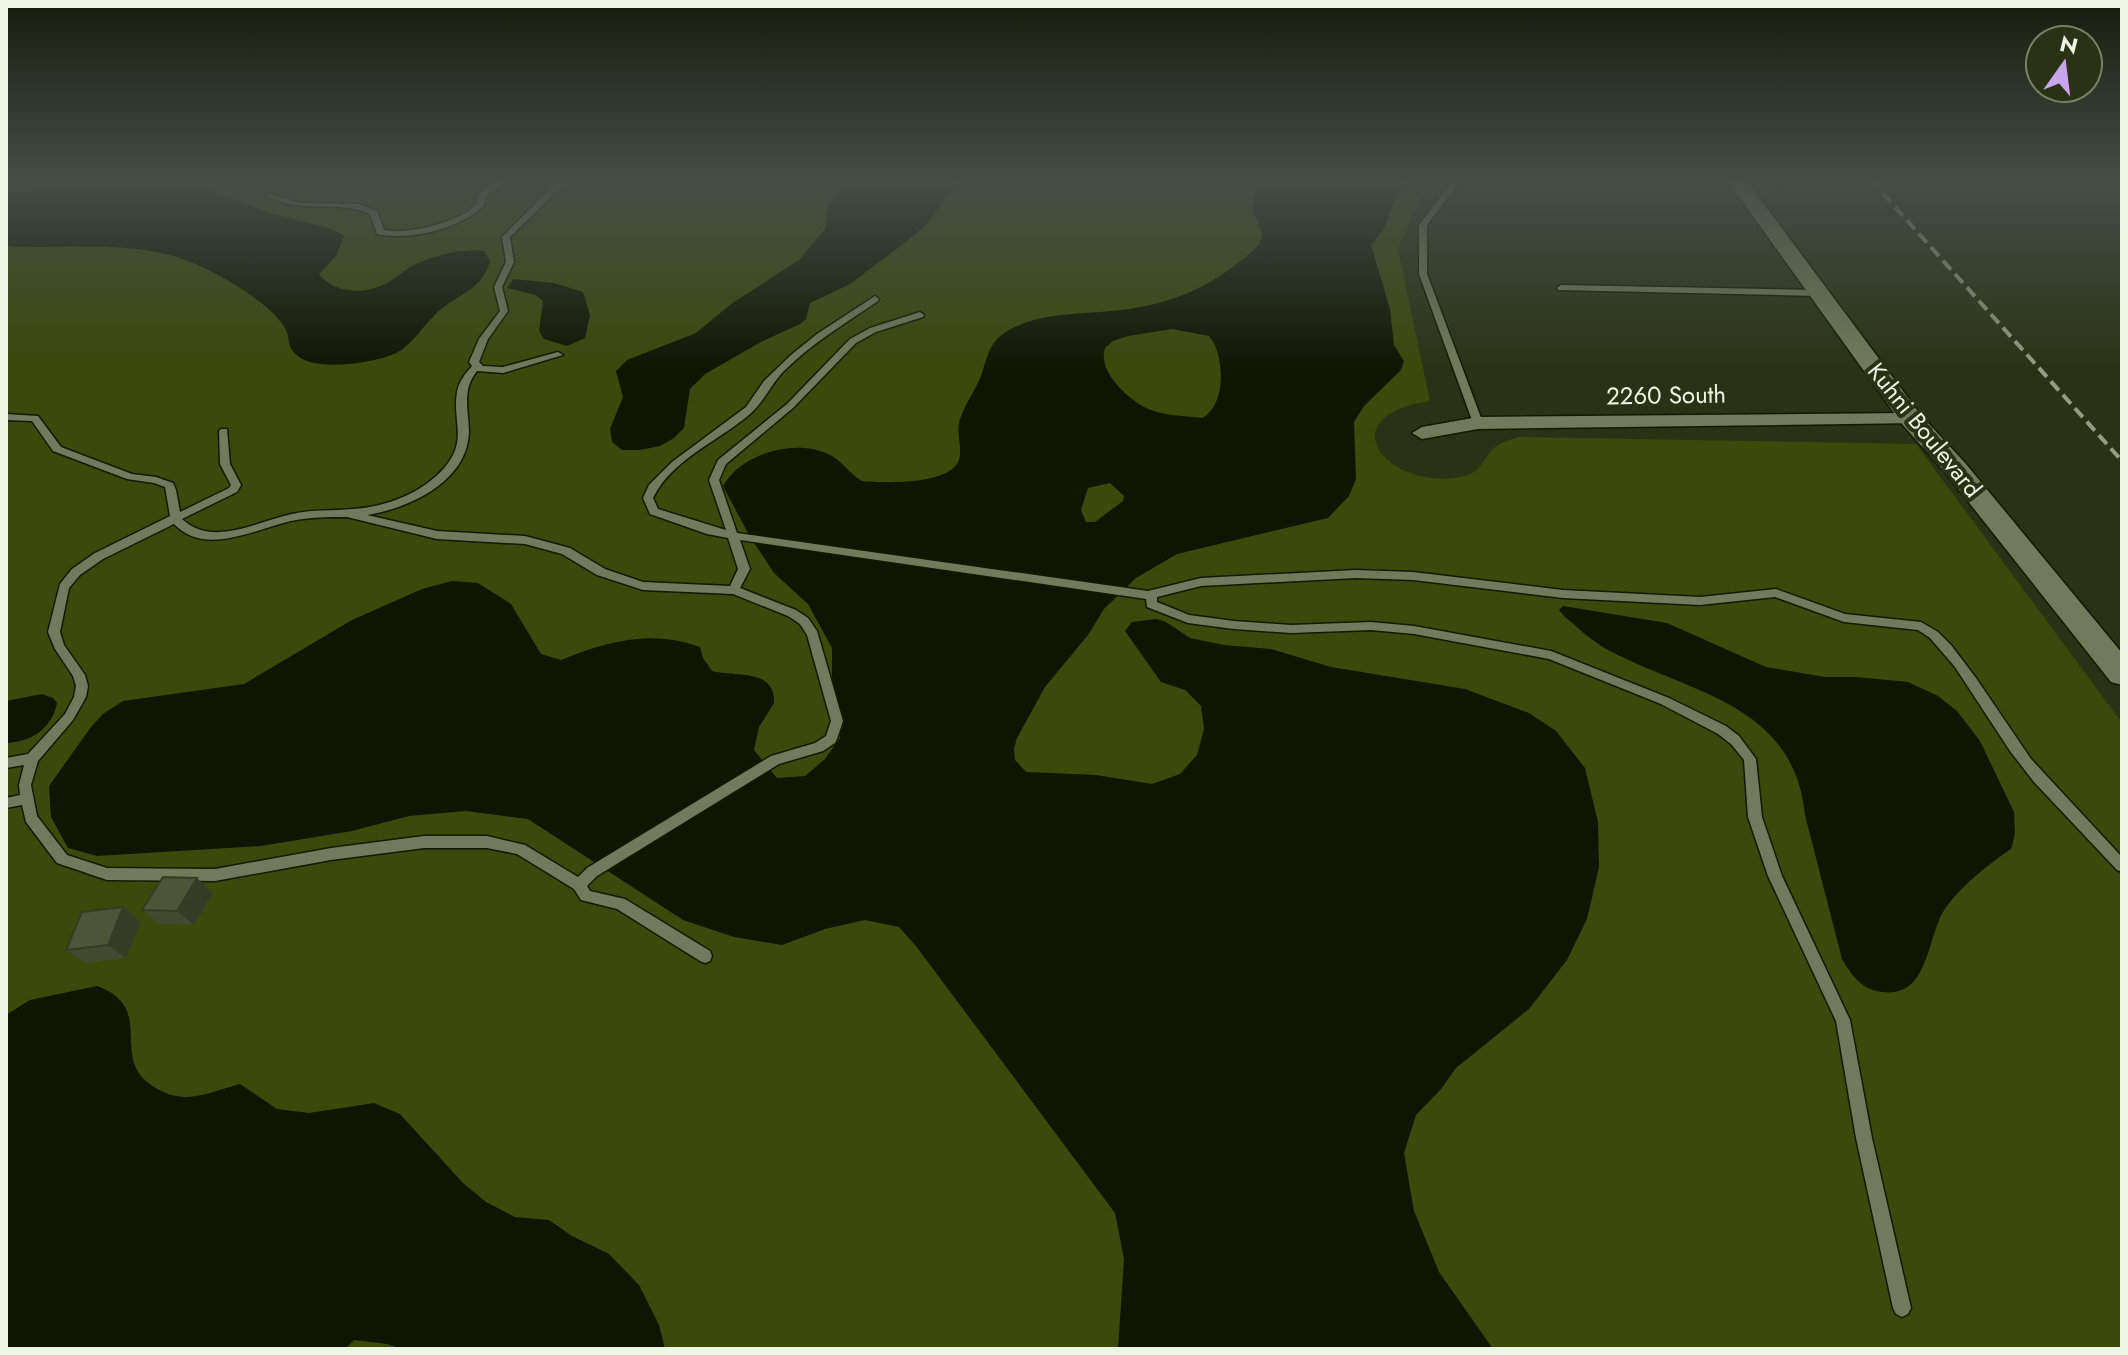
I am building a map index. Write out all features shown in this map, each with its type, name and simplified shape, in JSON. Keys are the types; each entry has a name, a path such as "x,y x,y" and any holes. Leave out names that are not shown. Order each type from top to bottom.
{"street":[{"name":"Kuhni Boulevard","path":"1782,243 1911,419 1957,470 2122,674"},
{"name":"2260 South","path":"1422,433 1478,423 1911,419"}],"lane":[{"path":"6,417 35,418 57,449 131,477 169,485 176,519 199,533 223,535 290,517 351,515 386,508 422,492 460,457 466,433 460,407 461,392 465,379 476,367 475,356 504,311 498,287 510,262 507,243"},
{"path":"1423,243 1423,274 1478,423"},
{"path":"1561,288 1819,293"},
{"path":"875,299 806,348 770,379 747,412 709,437 649,491 649,505 654,511 685,523 740,536 1151,596"},
{"path":"734,590 744,569 740,536 714,480 722,462 790,406 853,341 873,330 920,315"},
{"path":"476,367 485,371 503,370 558,355"},
{"path":"224,431 225,464 236,485 233,490 99,556 68,580 57,608 54,632 59,646 79,675 82,686 80,697 69,717 32,759 25,785 25,799 31,818 62,859 107,874 215,875 331,854 424,842 487,842 520,849 579,885 586,896 620,903 705,956"},
{"path":"379,523 386,508"},
{"path":"351,515 437,535 525,540 566,551 601,572 643,586 734,590 777,606 804,621 818,643 835,712 834,734 825,744 775,760 592,872 579,885"},
{"path":"1902,1308 1870,1166 1843,1020 1775,876 1755,817 1750,759 1735,740 1722,730 1665,701 1551,655 1414,630 1371,626 1291,629 1202,621 1156,608 1151,604 1151,596 1156,591 1201,582 1356,574 1413,576 1563,594 1700,601 1776,593 1844,618 1921,626 1948,650 2015,749 2122,866"},
{"path":"6,763 32,759"},
{"path":"6,803 25,799"}],"green space":[{"path":"6,243 1401,243 1398,249 1430,401 1399,409 1381,421 1375,435 1379,450 1392,463 1410,473 1434,478 1467,476 1476,471 1497,445 1519,437 1916,444 2122,723 2122,1349 6,1349"}],"shaded area":[{"path":"6,243 341,243 336,256 319,274 333,286 360,291 379,287 418,263 451,253 484,251 490,261 481,280 440,310 403,349 389,356 332,365 318,364 298,356 290,347 280,320 270,310 230,282 193,263 147,250 6,246"},
{"path":"813,243 904,243 850,284 810,303 806,319 800,324 705,374 690,389 684,428 674,438 660,446 640,450 622,450 612,442 610,429 623,397 616,371 627,360 696,333 731,304 799,260"},
{"path":"1372,243 1390,309 1394,345 1404,361 1401,370 1364,406 1354,422 1356,479 1349,496 1328,518 1177,554 1136,578 1104,609 1088,635 1045,687 1017,738 1015,760 1026,772 1096,775 1152,784 1180,774 1197,755 1204,729 1201,706 1185,690 1161,682 1125,631 1132,622 1156,619 1190,638 1271,649 1331,667 1465,689 1529,713 1556,731 1585,768 1598,822 1599,867 1587,919 1567,960 1529,1009 1456,1068 1416,1115 1404,1153 1414,1211 1439,1272 1493,1349 1118,1349 1124,1259 1115,1213 899,927 865,920 825,929 782,945 734,937 683,920 528,819 466,811 409,816 352,831 261,846 97,856 68,848 51,817 49,786 91,727 103,714 123,701 244,684 352,620 422,589 452,581 478,583 511,604 541,654 561,660 612,643 664,639 700,647 712,671 761,679 773,692 774,703 759,727 754,750 777,778 805,776 825,759 840,738 840,710 832,678 832,648 808,604 774,573 749,535 723,486 731,475 742,465 770,452 800,448 828,454 862,481 918,480 947,472 956,465 960,455 958,429 962,413 979,382 991,348 1003,334 1030,321 1141,307 1179,296 1230,270 1260,244","holes":["1172,329 1209,336 1218,355 1221,379 1216,402 1202,418 1148,409 1119,388 1106,368 1105,348 1113,341 1128,336","1110,483 1124,496 1123,501 1095,522 1086,522 1081,510 1088,488"]},
{"path":"513,279 554,283 583,292 590,315 585,338 567,346 544,339 539,331 543,301 535,295 507,288"},
{"path":"1563,606 1667,623 1766,667 1825,677 1908,682 1938,696 1957,711 1980,741 2014,812 2015,834 2011,849 1977,875 1947,906 1919,975 1910,985 1899,991 1876,991 1863,985 1842,959 1797,778 1781,748 1759,725 1733,707 1602,646 1564,616 1559,610"},
{"path":"42,694 57,703 45,727 32,737 6,743 6,701"},
{"path":"97,986 115,995 125,1007 133,1060 139,1073 163,1092 193,1097 240,1084 277,1109 309,1113 374,1103 400,1114 463,1183 486,1202 515,1217 549,1220 572,1236 609,1254 639,1285 659,1325 665,1349 401,1349 354,1340 345,1349 6,1349 6,1015 30,1000"}],"building":[{"path":"163,877 197,878 177,911 142,910"},
{"path":"123,907 108,945 66,950 82,912"}],"railway":[{"path":"1927,243 2122,461"}]}
